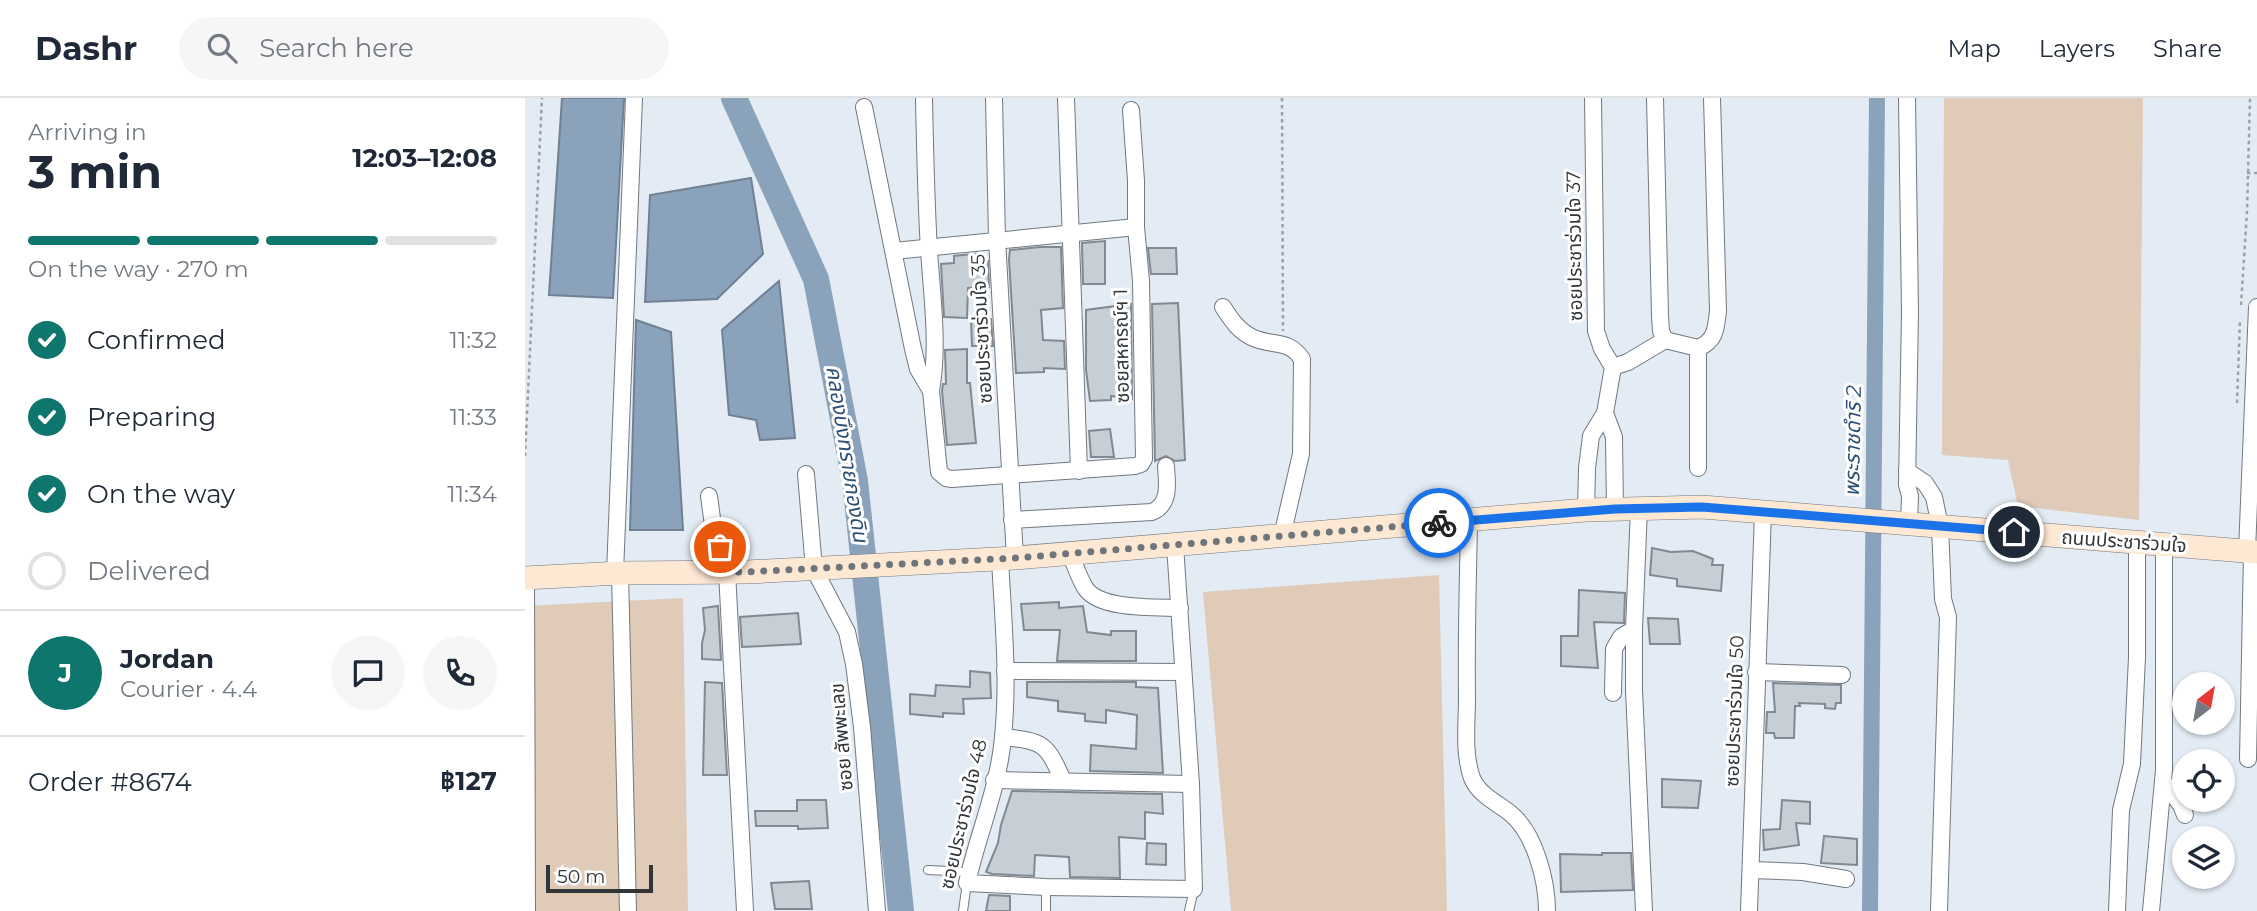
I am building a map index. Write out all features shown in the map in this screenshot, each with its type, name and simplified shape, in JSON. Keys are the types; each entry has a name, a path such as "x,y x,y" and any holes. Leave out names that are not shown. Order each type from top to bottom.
{"main road":[{"name":"ถนนประชาร่วมใจ","path":"525,578 617,573 814,569 1008,559 1586,510 1702,507 2252,551"}],"street":[{"path":"628,911 617,573 624,316 634,98"},
{"path":"924,98 928,247 935,341 931,391 939,472 952,479 1079,471 1066,98"},
{"name":"ซอยประชาร่วมใจ 35","path":"994,98 997,239 1012,520 1008,559"},
{"name":"ซอยประชาร่วมใจ 37","path":"1593,98 1596,331 1602,349 1613,367"},
{"path":"1655,98 1660,316 1665,340"},
{"path":"1586,510 1591,436 1605,413 1613,367 1628,362 1665,340 1697,348 1711,340 1716,331 1718,311 1712,98"},
{"path":"1903,524 1907,471 1910,312 1907,98"},
{"path":"864,107 913,349 918,369 931,391"},
{"name":"ซอยสหกรณ์ฯ 1","path":"1079,471 1141,464 1145,455 1141,281 1131,110"},
{"path":"894,251 1136,227"},
{"path":"2248,759 2257,306"},
{"path":"1223,307 1237,328 1255,338 1295,349 1302,359 1301,454 1282,536"},
{"path":"1697,348 1698,468"},
{"path":"1605,413 1614,437 1615,509"},
{"path":"1012,520 1153,512 1160,509 1164,503 1167,491 1166,466"},
{"path":"1907,471 1925,483 1934,497 1940,526 1943,598 1948,617 1939,911"},
{"path":"807,474 814,569"},
{"path":"709,496 714,533 725,558 727,572 745,911"},
{"path":"1639,508 1634,629 1636,764 1644,911"},
{"name":"ซอยประชาร่วมใจ 50","path":"1749,911 1763,512"},
{"path":"1469,521 1466,620 1468,761 1475,786 1513,816 1523,828 1543,872 1548,911"},
{"path":"2117,911 2121,810 2131,764 2136,684 2137,542"},
{"path":"2151,911 2163,781 2164,544"},
{"path":"968,877 1046,887 1194,889 1191,784 1175,545"},
{"path":"1070,554 1086,590 1094,596 1123,606 1180,608"},
{"name":"ซอยประชาร่วมใจ 48","path":"968,877 1003,737 1008,559"},
{"name":"ซอย สัพพะเลข","path":"814,569 847,632 855,663 877,911"},
{"path":"525,578 527,911"},
{"path":"1613,693 1614,649 1621,637 1634,629"},
{"path":"1005,671 1183,672"},
{"path":"1756,672 1842,675"},
{"path":"1003,737 1041,744 1056,763 1063,781"},
{"path":"994,780 1191,784"},
{"path":"2163,781 2185,815"},
{"path":"1751,870 1803,872 1846,879"}],"lane":[{"path":"928,870 968,877"},
{"name":"ซอยประชาร่วมใจ 48","path":"963,911 968,877"},
{"path":"1046,887 1046,911"},
{"path":"1189,911 1194,889"}],"path":[{"path":"525,456 542,98"},
{"path":"1282,98 1283,345"},
{"path":"2247,173 2257,173"}],"shaded area":[{"path":"1944,98 2143,98 2139,520 2018,506 2008,460 1942,455"},
{"path":"1439,575 1447,911 1231,911 1203,592"},
{"path":"683,598 688,911 525,911 525,606"}],"water":[{"path":"562,98 624,98 613,298 549,295"},
{"path":"751,178 763,254 717,299 645,302 650,195"},
{"path":"779,281 795,438 760,440 756,420 729,415 722,330"},
{"path":"636,320 671,332 683,530 630,530"}],"building":[{"path":"1105,241 1105,284 1083,284 1082,243"},
{"path":"1061,247 1063,308 1041,310 1043,340 1064,341 1065,369 1044,368 1044,372 1016,373 1010,250"},
{"path":"1148,248 1176,248 1177,274 1151,274"},
{"path":"982,253 982,261 988,261 989,287 968,288 967,318 944,317 941,264 954,263 954,256"},
{"path":"1178,303 1185,460 1175,461 1166,456 1155,461 1152,304"},
{"path":"1131,304 1132,399 1111,396 1111,400 1090,401 1086,370 1086,310"},
{"path":"971,319 991,319 993,346 972,346"},
{"path":"967,349 967,383 970,383 976,443 947,445 942,391 943,384 946,384 945,350"},
{"path":"1110,429 1114,457 1091,457 1089,431"},
{"path":"1652,548 1671,552 1693,551 1713,559 1712,565 1723,565 1721,591 1677,586 1677,579 1650,575"},
{"path":"1579,590 1625,593 1624,623 1594,622 1598,668 1561,666 1561,636 1578,636"},
{"path":"1059,602 1059,608 1083,606 1087,632 1111,635 1111,631 1136,631 1136,661 1057,661 1060,630 1024,630 1021,604"},
{"path":"718,606 721,660 702,659 705,630 703,608"},
{"path":"798,613 801,644 742,647 740,617"},
{"path":"1648,618 1678,619 1680,644 1650,644"},
{"path":"970,671 990,673 991,698 963,699 964,714 943,713 943,717 910,714 910,694 935,696 936,685 970,687"},
{"path":"705,682 722,683 727,775 703,775"},
{"path":"1027,682 1136,682 1136,687 1158,688 1163,773 1090,771 1091,745 1136,749 1137,715 1106,710 1106,723 1085,721 1085,714 1058,711 1058,701 1027,697"},
{"path":"1773,683 1841,685 1841,703 1836,703 1835,709 1825,708 1825,704 1799,703 1800,706 1795,706 1794,738 1775,738 1774,733 1766,733 1767,712 1775,712"},
{"path":"1662,779 1701,781 1698,808 1662,807"},
{"path":"1012,791 1162,794 1163,814 1145,812 1145,839 1119,837 1120,878 1070,877 1069,857 1035,855 1034,876 992,874 986,872 998,843"},
{"path":"797,800 826,800 828,828 756,826 755,811 797,811"},
{"path":"1782,800 1810,802 1810,824 1796,823 1799,845 1764,850 1763,830 1780,829"},
{"path":"1824,836 1857,839 1857,865 1821,863"},
{"path":"1147,843 1166,844 1166,865 1146,864"},
{"path":"1631,853 1633,890 1561,892 1560,854"},
{"path":"809,881 812,909 775,909 771,883"},
{"path":"989,895 1010,896 1010,911 986,911"}],"waterway":[{"name":"คลองบึงทรายกองดิน","path":"734,98 816,279 855,481 901,911"},
{"name":"พระราชดำริ 2","path":"1870,911 1877,98"}],"way so far":[{"path":"720,547 727,572 747,572 1015,558 1439,523"}],"route":[{"path":"1439,523 1615,509 1702,507 2014,532"}]}
